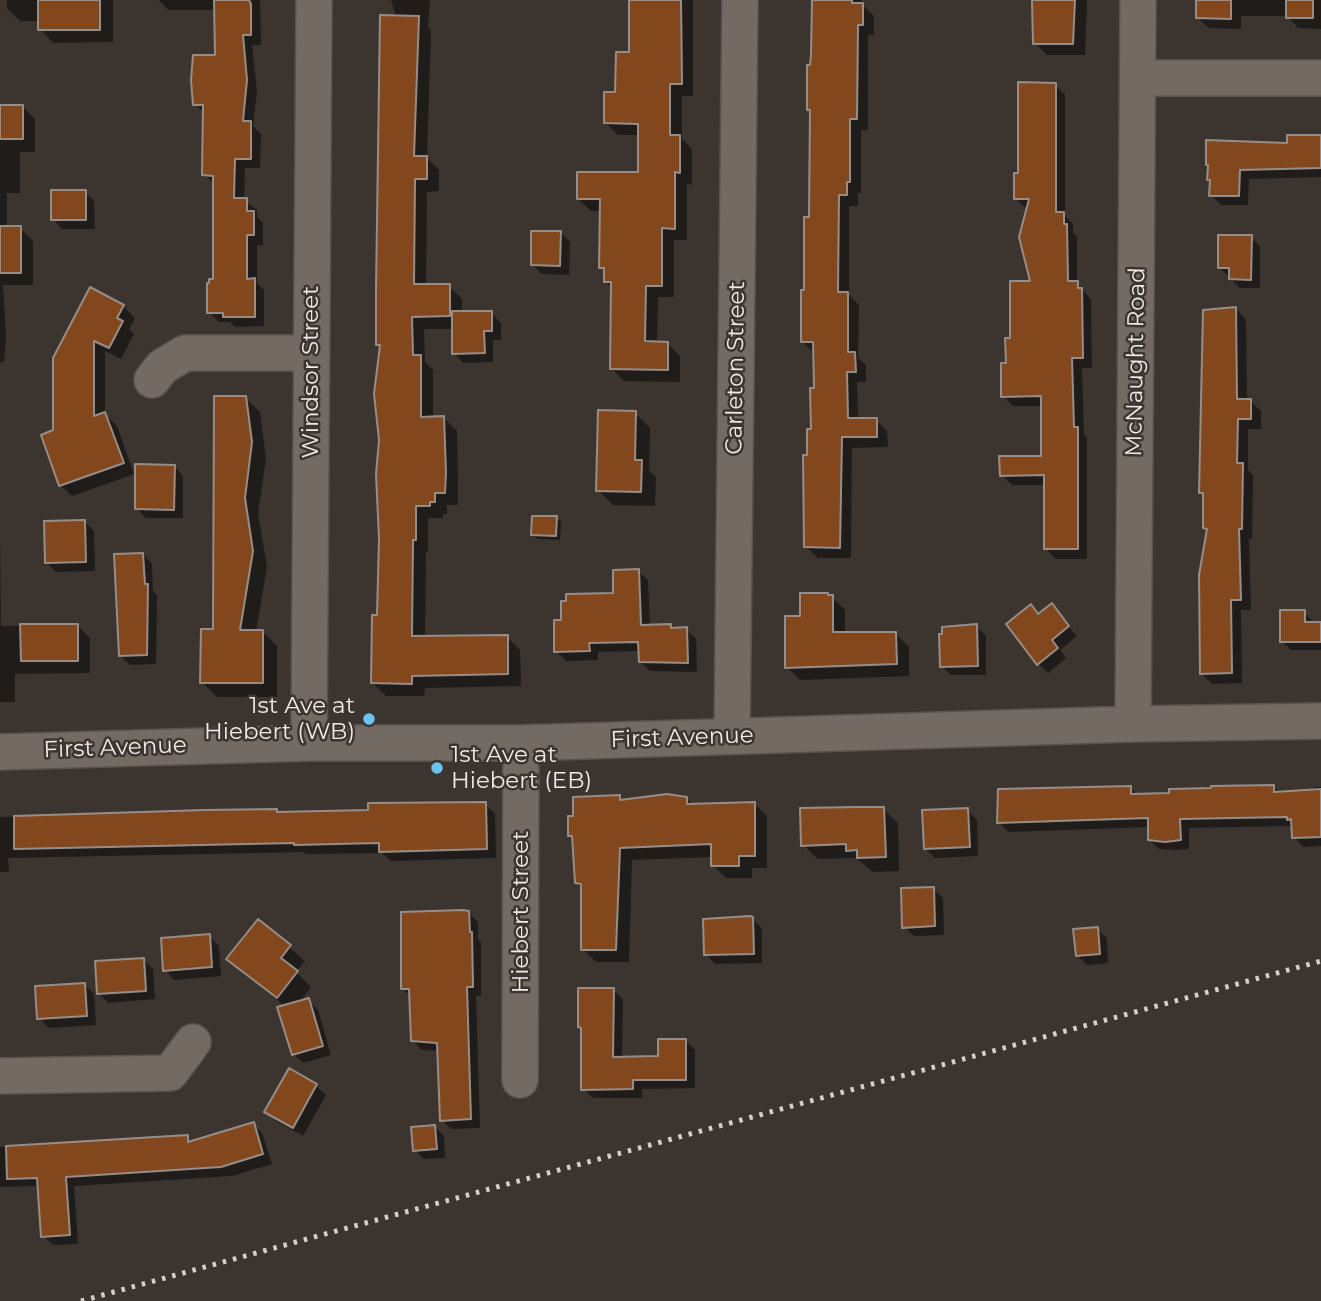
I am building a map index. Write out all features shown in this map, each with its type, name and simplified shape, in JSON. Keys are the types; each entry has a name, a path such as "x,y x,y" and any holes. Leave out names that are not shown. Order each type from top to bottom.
{"street":[{"name":"Windsor Street","path":"309,743 314,0"},
{"name":"Carleton Street","path":"732,736 740,0"},
{"name":"McNaught Road","path":"1133,724 1139,0"},
{"path":"1139,78 1321,78"},
{"path":"152,380 162,367 185,353 312,353"},
{"name":"First Avenue","path":"0,752 309,743 521,743 1133,724 1321,721"},
{"name":"Hiebert Street","path":"520,1080 521,743"},
{"path":"0,1076 170,1073 193,1042"}],"building":[{"path":"38,0 100,0 100,30 38,30"},
{"path":"214,0 249,0 251,4 251,35 243,35 247,80 243,121 251,121 251,159 235,159 234,198 247,198 247,211 254,211 254,235 247,235 247,279 255,278 255,317 223,317 223,313 207,313 207,283 209,279 213,279 213,176 202,175 203,105 193,105 191,80 193,55 215,55"},
{"path":"629,0 681,0 682,84 670,84 670,135 680,135 680,173 675,172 675,229 662,228 662,286 646,286 645,341 668,342 668,370 610,369 611,282 604,282 604,268 599,268 600,199 577,199 577,172 638,172 638,124 604,123 604,92 615,92 616,52 629,52"},
{"path":"812,0 852,0 852,3 863,3 863,25 858,25 857,119 850,119 850,182 847,182 847,195 839,195 838,292 848,292 848,352 855,352 856,372 847,372 848,418 877,418 877,437 842,437 840,548 804,547 803,455 807,455 807,429 811,429 810,388 814,388 813,342 801,342 804,217 809,217 810,110 807,110 807,65 810,65 811,55"},
{"path":"1032,0 1075,0 1073,44 1033,44"},
{"path":"1196,0 1231,0 1231,19 1196,18"},
{"path":"1286,0 1313,0 1313,18 1286,18"},
{"path":"380,15 419,16 414,156 427,156 427,179 415,179 414,284 450,284 450,316 412,317 413,355 421,355 421,417 444,416 446,473 445,493 435,493 435,502 430,502 430,506 416,506 412,636 508,635 508,674 412,676 412,684 371,683 372,615 377,615 379,539 376,474 379,440 374,394 380,345 376,345 376,289"},
{"path":"1018,82 1056,83 1056,212 1064,212 1064,224 1067,224 1068,281 1078,281 1078,288 1082,288 1083,358 1072,358 1074,427 1078,427 1078,549 1044,549 1044,475 1000,476 999,456 1041,456 1041,396 1001,397 1001,363 1006,363 1005,338 1010,338 1010,281 1030,281 1019,237 1029,199 1014,199 1014,173 1018,173"},
{"path":"0,105 23,105 23,139 0,139"},
{"path":"1287,135 1321,135 1321,168 1240,170 1239,196 1209,196 1206,140 1287,143"},
{"path":"51,190 86,190 86,220 51,220"},
{"path":"0,226 21,226 21,273 0,273"},
{"path":"531,231 561,231 560,266 531,265"},
{"path":"1218,235 1252,235 1251,280 1229,279 1229,268 1218,268"},
{"path":"90,287 124,305 117,318 123,321 109,348 94,341 94,416 105,412 124,463 59,486 41,435 53,430 53,358"},
{"path":"1236,307 1237,399 1251,399 1251,419 1238,419 1237,463 1243,463 1242,529 1239,529 1241,600 1231,600 1232,673 1200,674 1199,575 1207,529 1203,528 1203,493 1199,493 1203,310"},
{"path":"452,311 492,311 492,331 484,331 485,353 452,354"},
{"path":"214,396 246,396 252,442 245,498 253,551 240,630 263,630 263,683 200,683 201,629 213,629"},
{"path":"598,410 636,411 635,460 642,460 641,492 596,491"},
{"path":"135,464 175,465 174,510 135,509"},
{"path":"532,516 557,516 556,536 531,535"},
{"path":"85,520 86,562 45,563 44,521"},
{"path":"143,553 145,584 148,584 147,655 119,656 114,554"},
{"path":"639,569 641,625 671,624 671,628 687,627 688,663 639,662 638,642 589,643 590,651 554,652 554,620 561,620 561,601 566,601 566,594 613,593 613,570"},
{"path":"800,593 833,595 833,632 896,632 897,664 785,668 785,616 800,616"},
{"path":"1052,603 1069,626 1052,640 1058,648 1037,665 1006,624 1031,604 1038,614"},
{"path":"1280,610 1305,610 1305,622 1321,622 1321,642 1280,642"},
{"path":"20,624 78,624 78,661 21,661"},
{"path":"977,624 978,666 940,667 939,634 942,634 942,627"},
{"path":"1274,785 1274,792 1321,789 1321,837 1292,838 1291,819 1287,820 1287,817 1180,819 1181,840 1165,842 1148,840 1148,818 997,823 998,789 1131,786 1131,794 1169,793 1169,789 1211,786"},
{"path":"667,794 687,797 687,804 755,802 755,856 739,856 739,866 711,866 711,844 620,848 616,950 581,950 581,884 575,883 572,836 568,836 568,816 573,816 573,797 620,795 620,800"},
{"path":"486,802 487,849 379,852 379,843 294,843 14,849 14,816 205,810 368,810 368,803"},
{"path":"884,807 886,857 857,858 857,850 846,851 846,844 801,846 800,808"},
{"path":"968,808 970,847 924,849 922,810"},
{"path":"934,887 935,926 902,928 901,888"},
{"path":"469,911 472,932 473,987 467,987 471,1119 440,1121 437,1043 411,1041 409,989 401,989 401,912"},
{"path":"753,917 754,954 704,955 703,919"},
{"path":"258,919 291,945 281,958 298,971 277,998 226,959"},
{"path":"1098,927 1100,954 1076,956 1073,929"},
{"path":"210,934 212,967 163,971 161,938"},
{"path":"144,958 146,991 97,994 95,961"},
{"path":"85,983 87,1016 37,1019 35,986"},
{"path":"578,988 614,988 613,1057 658,1056 658,1039 686,1039 686,1080 633,1080 633,1089 581,1090"},
{"path":"309,998 323,1046 292,1055 277,1007"},
{"path":"289,1068 317,1084 293,1128 264,1112"},
{"path":"254,1122 263,1154 221,1167 66,1177 70,1235 41,1237 37,1178 7,1179 6,1146 188,1135 188,1142"},
{"path":"435,1125 437,1149 413,1151 411,1127"}],"railway":[{"path":"81,1301 1321,961"}],"place":[{"name":"1st Ave at Hiebert (WB)","path":"369,719"},
{"name":"1st Ave at Hiebert (EB)","path":"437,768"}]}
